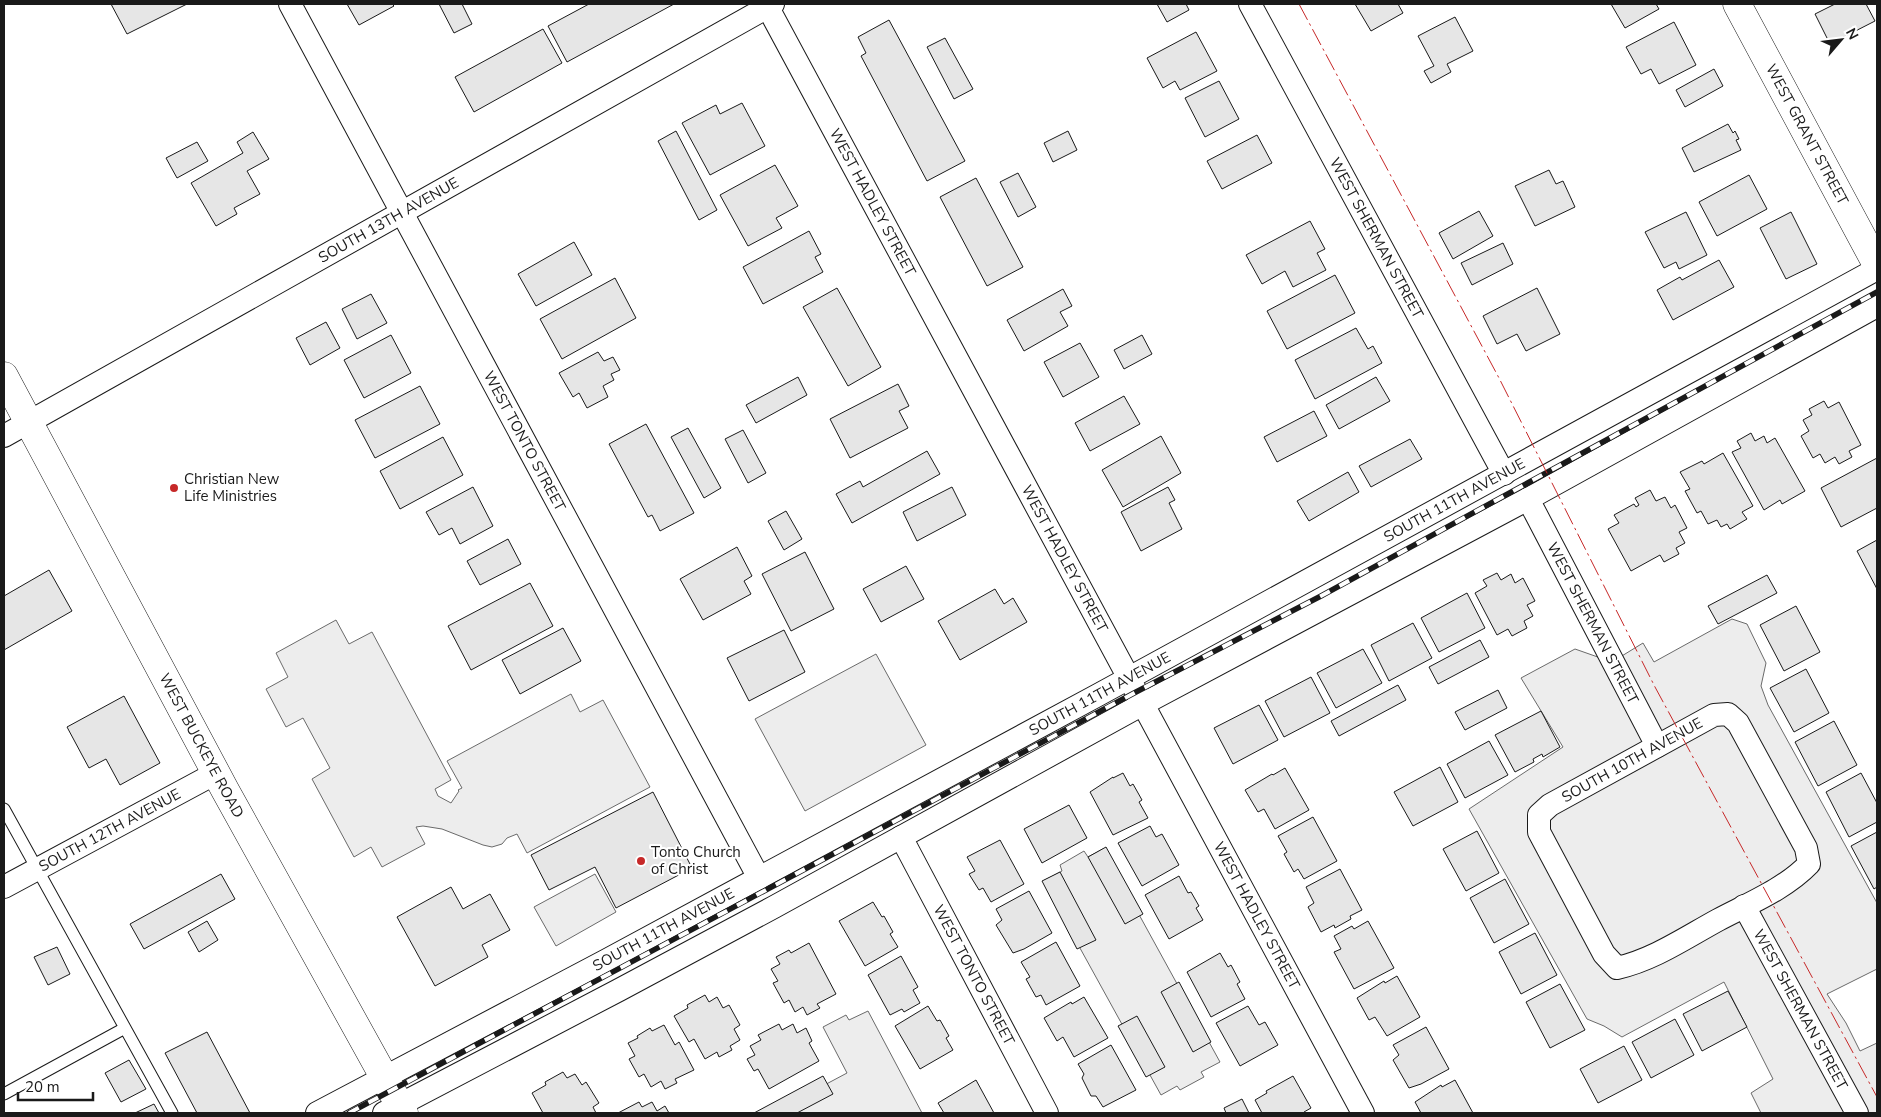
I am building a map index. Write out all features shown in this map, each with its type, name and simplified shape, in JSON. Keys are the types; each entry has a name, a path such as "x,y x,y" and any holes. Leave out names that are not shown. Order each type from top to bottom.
{"main road":[{"name":"WEST GRANT STREET","path":"1737,4 1877,265"},
{"name":"WEST BUCKEYE ROAD","path":"4,376 216,773 384,1077 396,1110"}],"street":[{"name":"WEST TONTO STREET","path":"290,4 759,878"},
{"name":"WEST SHERMAN STREET","path":"1250,4 1504,474"},
{"name":"SOUTH 13TH AVENUE","path":"4,436 769,5"},
{"name":"WEST HADLEY STREET","path":"769,5 1363,1113"},
{"name":"SOUTH 11TH AVENUE","path":"317,1113 759,878 1129,678 1877,269"},
{"name":"SOUTH 11TH AVENUE","path":"396,1110 1143,704 1528,499 1877,306"},
{"name":"WEST SHERMAN STREET","path":"1528,499 1657,746"},
{"name":"SOUTH 10TH AVENUE","path":"1728,714 1738,723 1806,848 1809,864 1798,876 1744,906 1638,963 1617,968 1604,954 1539,832 1539,815 1550,805 1657,746 1714,715 1728,714"},
{"name":"SOUTH 12TH AVENUE","path":"4,887 216,773"},
{"name":"WEST TONTO STREET","path":"901,837 1047,1113"},
{"name":"WEST SHERMAN STREET","path":"1744,906 1856,1113"}],"lane":[{"path":"4,809 172,1113"},
{"path":"4,1094 125,1028"}],"shaded area":[{"path":"1732,619 1747,624 1766,663 1761,686 1768,705 1877,903 1877,969 1827,994 1846,1023 1860,1051 1877,1043 1877,1113 1761,1113 1751,1093 1773,1079 1724,982 1622,1037 1604,1026 1587,1019 1469,809 1563,747 1521,678 1575,649 1612,662 1643,643 1654,662"},
{"path":"336,620 349,644 372,632 451,780 435,789 438,796 451,803 458,790 462,788 447,761 571,694 580,712 603,700 650,787 527,853 517,834 507,838 502,844 492,847 442,829 423,826 416,827 425,844 382,867 371,847 354,857 312,779 330,768 303,718 286,727 266,689 288,677 276,653"},
{"path":"876,654 926,745 805,811 755,719"},
{"path":"1103,849 1220,1062 1201,1072 1204,1077 1180,1090 1177,1086 1161,1095 1043,881 1062,871 1060,865 1084,851 1088,857"},
{"path":"595,874 616,912 556,946 534,907"},
{"path":"868,1011 922,1113 772,1113 847,1073 823,1027 846,1015 849,1020"}],"building":[{"path":"111,4 187,4 127,34"},
{"path":"347,4 392,4 394,6 359,25"},
{"path":"439,4 462,4 472,24 454,33"},
{"path":"589,4 674,4 567,62 548,26"},
{"path":"1157,4 1186,4 1189,10 1167,22"},
{"path":"1355,4 1398,4 1403,13 1371,31"},
{"path":"1611,4 1656,4 1659,9 1625,28"},
{"path":"1835,4 1866,4 1875,21 1830,44 1815,14"},
{"path":"1455,17 1473,51 1447,64 1451,72 1431,83 1424,71 1434,66 1418,36"},
{"path":"889,20 965,161 927,181 861,56 866,53 858,37"},
{"path":"1674,22 1696,65 1659,84 1651,69 1641,74 1626,47"},
{"path":"543,29 562,63 474,112 455,77"},
{"path":"1196,32 1217,71 1180,90 1175,81 1163,88 1147,58"},
{"path":"945,38 973,89 954,99 927,47"},
{"path":"1714,69 1723,86 1685,107 1676,90"},
{"path":"1219,81 1239,119 1205,137 1185,98"},
{"path":"742,103 765,146 710,175 682,123 716,105 720,114"},
{"path":"1728,124 1733,133 1735,131 1739,139 1736,140 1741,150 1694,172 1682,148"},
{"path":"676,131 717,210 699,220 658,141"},
{"path":"1068,131 1077,150 1053,162 1044,143"},
{"path":"253,132 269,159 247,171 260,194 234,208 237,214 216,226 191,183 243,153 237,142"},
{"path":"1257,135 1272,163 1222,189 1207,161"},
{"path":"197,142 208,161 177,178 166,158"},
{"path":"775,165 798,206 776,218 782,228 748,246 720,195"},
{"path":"1549,170 1556,184 1563,181 1575,207 1535,226 1515,186"},
{"path":"1018,173 1036,207 1018,217 1000,182"},
{"path":"1749,175 1767,209 1717,236 1699,202"},
{"path":"976,178 1023,267 987,286 940,197"},
{"path":"1479,211 1493,236 1453,259 1439,233"},
{"path":"1686,212 1707,255 1679,269 1676,262 1664,268 1645,232"},
{"path":"1791,212 1817,264 1786,279 1760,228"},
{"path":"1310,221 1325,249 1317,253 1326,270 1293,287 1285,271 1262,284 1246,255"},
{"path":"809,231 821,254 815,257 823,272 763,304 743,267"},
{"path":"574,242 592,275 536,306 518,274"},
{"path":"1503,243 1513,264 1472,285 1461,263"},
{"path":"1719,260 1734,287 1673,320 1657,290 1680,277 1682,280"},
{"path":"1335,275 1355,313 1287,349 1267,311"},
{"path":"615,278 636,318 562,359 540,319"},
{"path":"837,288 881,367 848,386 803,307"},
{"path":"1537,288 1560,334 1526,351 1517,334 1497,344 1483,316"},
{"path":"1063,289 1072,306 1060,312 1068,326 1024,351 1007,320"},
{"path":"371,294 387,323 357,339 342,309"},
{"path":"326,322 340,348 310,365 296,338"},
{"path":"1356,328 1368,349 1373,346 1382,363 1315,399 1295,360"},
{"path":"391,335 411,373 364,398 344,360"},
{"path":"1142,335 1152,354 1124,369 1114,350"},
{"path":"1080,343 1099,377 1063,397 1044,362"},
{"path":"598,352 604,361 613,357 620,370 611,374 614,380 603,386 608,397 587,408 579,393 573,397 559,373"},
{"path":"798,377 807,395 756,423 746,405"},
{"path":"1376,377 1390,401 1339,429 1326,405"},
{"path":"898,384 909,406 899,411 908,428 850,458 830,419"},
{"path":"420,386 440,424 375,458 355,420"},
{"path":"1124,396 1140,424 1090,451 1075,423"},
{"path":"1824,401 1828,408 1839,402 1861,445 1849,451 1852,457 1839,464 1835,457 1825,463 1820,454 1813,458 1801,436 1809,431 1803,420 1812,415 1809,409"},
{"path":"1314,411 1327,436 1277,462 1264,437"},
{"path":"646,424 694,513 660,531 652,515 648,517 609,444"},
{"path":"688,428 721,488 704,498 671,437"},
{"path":"743,430 766,473 748,483 725,439"},
{"path":"1751,433 1755,441 1764,436 1767,443 1775,438 1805,491 1782,504 1780,500 1764,510 1732,452 1741,448 1737,441"},
{"path":"1161,436 1181,473 1123,507 1102,470"},
{"path":"443,437 463,475 400,509 380,471"},
{"path":"1410,439 1422,459 1371,487 1359,466"},
{"path":"927,451 940,474 852,523 836,494 860,481 863,487"},
{"path":"1723,453 1753,506 1742,512 1747,519 1730,529 1727,524 1721,527 1717,520 1708,524 1701,511 1697,513 1685,491 1690,489 1680,472 1702,461 1704,464"},
{"path":"1877,458 1877,508 1841,527 1821,488"},
{"path":"1348,472 1359,492 1309,521 1297,501"},
{"path":"473,487 493,526 460,544 452,528 439,535 426,512"},
{"path":"952,487 966,515 917,541 903,512"},
{"path":"1168,487 1175,500 1169,503 1182,529 1141,551 1121,512"},
{"path":"1650,490 1656,501 1665,497 1671,508 1675,505 1687,528 1679,532 1685,543 1676,548 1679,554 1664,562 1660,555 1631,571 1608,529 1619,523 1614,515 1634,504 1636,507 1639,505 1635,498"},
{"path":"786,511 802,539 784,550 768,521"},
{"path":"508,539 521,564 480,585 467,561"},
{"path":"1877,540 1877,589 1857,551"},
{"path":"737,547 752,576 744,581 751,594 703,620 680,579"},
{"path":"805,552 834,609 791,631 762,574"},
{"path":"906,566 924,599 881,622 863,589"},
{"path":"49,570 72,611 4,650 4,596"},
{"path":"1497,573 1501,580 1511,574 1515,583 1523,578 1535,601 1527,605 1533,616 1524,621 1527,628 1512,636 1508,629 1497,635 1475,593 1487,586 1483,580"},
{"path":"1767,575 1777,593 1718,624 1708,606"},
{"path":"530,583 553,626 471,670 448,626"},
{"path":"995,589 1004,604 1013,598 1027,622 960,660 938,621"},
{"path":"1467,593 1485,628 1439,652 1421,618"},
{"path":"1796,606 1820,652 1784,671 1760,625"},
{"path":"1413,623 1432,658 1389,681 1371,645"},
{"path":"563,628 581,661 520,694 502,660"},
{"path":"784,630 805,672 749,701 727,658"},
{"path":"1480,640 1489,657 1438,684 1429,667"},
{"path":"1363,649 1382,683 1336,708 1317,673"},
{"path":"1806,669 1829,713 1794,732 1770,688"},
{"path":"1311,677 1330,713 1284,737 1265,701"},
{"path":"1398,685 1406,700 1339,736 1331,721"},
{"path":"1498,690 1507,708 1465,730 1455,712"},
{"path":"124,696 160,763 120,785 106,759 89,768 67,727"},
{"path":"1259,705 1278,740 1233,764 1214,728"},
{"path":"1541,711 1560,747 1543,757 1542,754 1533,759 1534,762 1515,772 1495,735"},
{"path":"1834,721 1857,765 1818,786 1795,742"},
{"path":"1489,741 1508,775 1465,798 1447,764"},
{"path":"1440,767 1458,802 1413,826 1394,792"},
{"path":"1285,768 1309,810 1275,829 1264,809 1258,812 1245,790"},
{"path":"1123,773 1130,786 1133,784 1142,800 1139,802 1148,818 1113,835 1090,792 1113,777"},
{"path":"1861,773 1877,803 1877,822 1849,837 1826,792"},
{"path":"653,792 692,868 616,908 595,867 549,890 531,855"},
{"path":"1069,805 1087,838 1042,863 1024,829"},
{"path":"1313,817 1337,861 1304,879 1298,869 1294,872 1284,854 1287,852 1278,836"},
{"path":"1150,826 1156,837 1162,834 1179,865 1142,886 1118,843"},
{"path":"1477,831 1499,873 1466,891 1443,849"},
{"path":"1877,832 1877,887 1874,889 1851,846"},
{"path":"1000,840 1024,884 991,902 983,888 979,890 969,874 975,871 967,857"},
{"path":"1106,847 1143,914 1125,924 1088,857"},
{"path":"1340,869 1362,910 1350,916 1351,919 1335,928 1334,925 1321,932 1308,907 1314,903 1306,887"},
{"path":"1060,872 1096,940 1077,949 1042,881"},
{"path":"221,874 235,899 144,949 130,924"},
{"path":"1179,876 1188,893 1191,892 1199,906 1196,908 1203,920 1169,939 1145,895"},
{"path":"1505,879 1529,924 1494,943 1470,898"},
{"path":"451,887 463,909 490,894 510,930 482,945 488,957 435,986 397,917"},
{"path":"1029,891 1052,933 1013,953 996,925 1002,920 996,909"},
{"path":"873,902 893,932 890,934 898,947 865,966 839,921"},
{"path":"207,921 218,940 199,952 188,932"},
{"path":"1368,921 1394,968 1354,989 1334,952 1341,949 1334,936 1352,926 1354,929"},
{"path":"1535,933 1557,975 1521,994 1499,952"},
{"path":"1056,942 1080,986 1046,1005 1041,995 1036,997 1026,979 1030,977 1021,962"},
{"path":"809,943 836,994 817,1004 820,1008 807,1015 803,1007 795,1012 789,1000 784,1003 773,983 778,981 771,969 780,964 776,957 789,950 791,953"},
{"path":"57,947 70,974 48,985 34,957"},
{"path":"1220,953 1228,967 1231,965 1240,982 1237,984 1245,999 1211,1017 1187,972"},
{"path":"901,956 918,987 913,990 920,1003 904,1012 902,1009 890,1015 868,975"},
{"path":"1397,976 1420,1017 1387,1036 1375,1017 1369,1020 1357,998 1384,981 1385,983"},
{"path":"1179,982 1211,1042 1193,1052 1161,992"},
{"path":"1560,984 1585,1030 1550,1048 1526,1002"},
{"path":"1728,991 1747,1027 1702,1051 1683,1014"},
{"path":"705,995 709,1002 717,997 723,1008 729,1005 740,1025 734,1029 740,1040 730,1046 732,1050 719,1057 717,1052 705,1059 694,1039 689,1042 674,1016 688,1008 687,1005"},
{"path":"1084,997 1108,1038 1074,1057 1063,1037 1057,1041 1044,1018 1071,1002 1072,1004"},
{"path":"928,1006 937,1021 940,1020 949,1036 946,1038 953,1050 920,1069 895,1026"},
{"path":"1248,1006 1259,1025 1265,1022 1278,1045 1240,1066 1216,1023"},
{"path":"1137,1016 1165,1067 1146,1077 1118,1026"},
{"path":"1675,1019 1694,1055 1651,1078 1632,1042"},
{"path":"779,1024 782,1030 793,1024 797,1033 806,1028 812,1041 809,1043 819,1061 769,1089 758,1069 754,1071 747,1059 755,1055 750,1046 761,1040 758,1035"},
{"path":"664,1025 675,1045 679,1042 694,1070 675,1079 677,1083 665,1089 661,1081 651,1087 644,1074 639,1077 629,1059 635,1056 628,1043 638,1038 637,1036 650,1028 652,1031"},
{"path":"1426,1027 1449,1069 1421,1084 1409,1088 1393,1060 1399,1055 1393,1045"},
{"path":"207,1032 250,1113 197,1113 165,1053"},
{"path":"1111,1045 1136,1090 1103,1107 1096,1096 1091,1096 1082,1078 1084,1074 1078,1064"},
{"path":"1624,1046 1642,1080 1598,1103 1580,1069"},
{"path":"129,1060 146,1089 121,1102 105,1073"},
{"path":"563,1072 567,1078 575,1074 582,1085 586,1082 599,1103 593,1107 596,1113 543,1113 532,1093 546,1085 545,1082"},
{"path":"823,1076 833,1094 797,1113 754,1113"},
{"path":"1293,1076 1311,1108 1305,1113 1262,1113 1255,1100 1267,1093 1266,1091"},
{"path":"976,1080 994,1113 944,1113 938,1103"},
{"path":"1455,1080 1473,1113 1421,1113 1415,1102 1441,1085 1442,1087"},
{"path":"1242,1099 1249,1113 1226,1113 1224,1108"},
{"path":"639,1102 642,1107 652,1102 657,1111 665,1106 669,1113 618,1113"},
{"path":"154,1104 159,1113 135,1113"}],"railway":[{"path":"349,1113 1136,692 1321,596 1877,292"}],"power":[{"path":"1299,4 1499,378 1655,687 1877,1097"}],"place":[{"name":"Christian New Life Ministries","path":"174,488"},
{"name":"Tonto Church of Christ","path":"641,861"}]}
